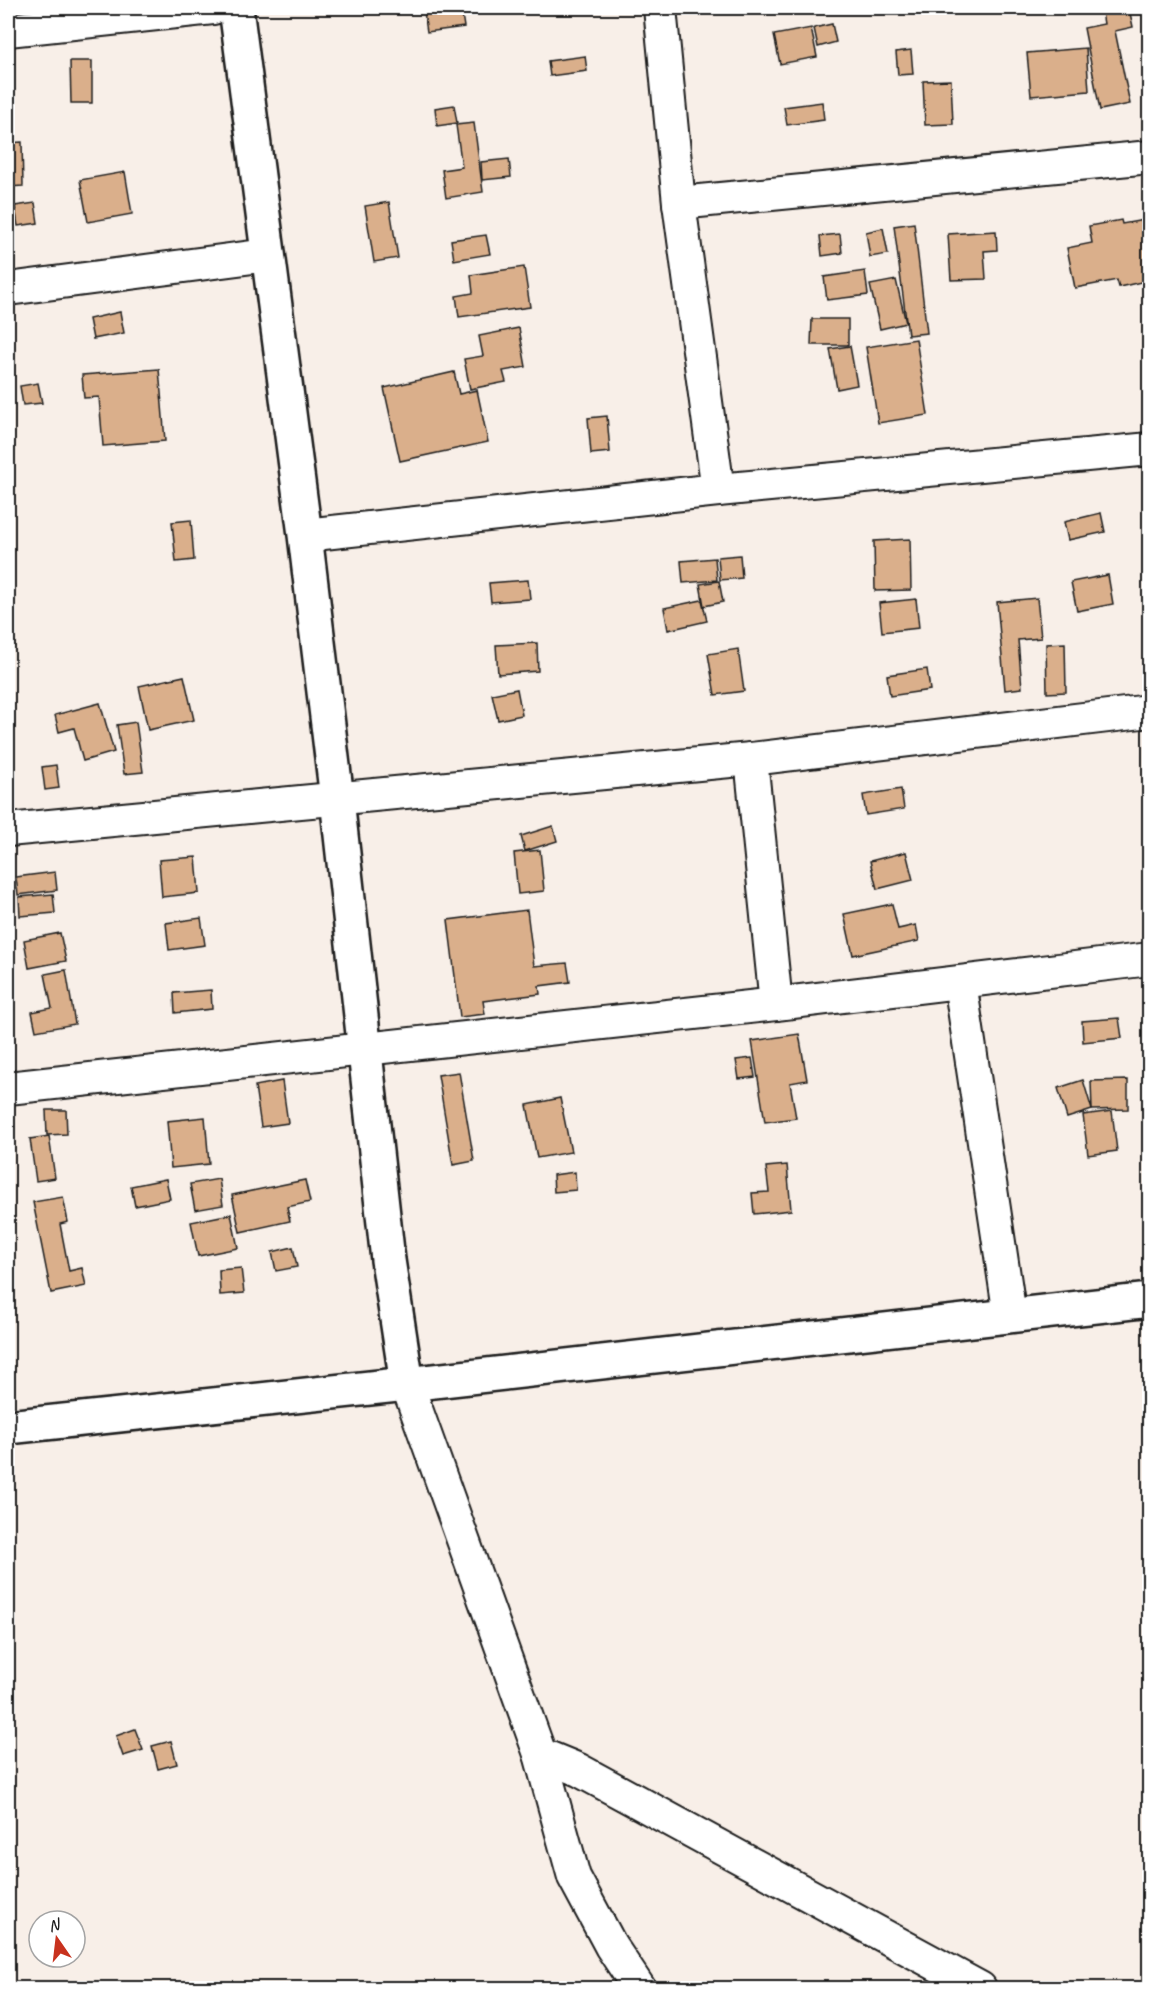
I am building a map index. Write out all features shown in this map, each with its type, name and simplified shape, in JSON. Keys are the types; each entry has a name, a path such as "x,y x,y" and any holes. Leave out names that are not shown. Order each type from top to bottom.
{"street":[{"path":"8,30 213,8"},
{"path":"236,8 305,535 388,1260 407,1384 540,1754 574,1877 611,1946 639,1989"},
{"path":"660,8 679,203 718,490"},
{"path":"679,203 1149,157"},
{"path":"8,289 268,255"},
{"path":"305,535 718,490 1149,449"},
{"path":"8,825 337,799 751,759 1149,711"},
{"path":"751,759 776,1004"},
{"path":"8,1088 776,1004 1149,959"},
{"path":"960,982 1010,1316"},
{"path":"8,1427 1149,1300"},
{"path":"540,1754 579,1770 956,1980 980,1989"}],"building":[{"path":"461,8 464,27 427,32 424,12"},
{"path":"1129,8 1133,27 1115,31 1130,104 1100,110 1084,28 1104,24 1102,12"},
{"path":"832,24 836,42 818,47 814,28"},
{"path":"811,28 817,57 780,64 774,35"},
{"path":"1086,48 1089,91 1031,96 1027,53"},
{"path":"911,50 913,74 898,75 896,52"},
{"path":"585,56 587,71 550,76 548,61"},
{"path":"70,61 92,61 92,103 71,103"},
{"path":"951,80 953,124 925,125 923,81"},
{"path":"822,102 824,120 787,125 784,107"},
{"path":"454,105 457,123 437,126 435,108"},
{"path":"474,123 483,192 446,198 442,170 462,167 456,125"},
{"path":"22,142 23,186 8,187 8,143"},
{"path":"509,159 511,177 482,180 481,162"},
{"path":"125,172 132,214 88,222 80,180"},
{"path":"389,202 398,258 374,262 365,206"},
{"path":"35,203 38,223 18,226 15,206"},
{"path":"1150,219 1150,280 1119,287 1117,280 1075,288 1067,248 1092,243 1089,226 1121,220 1122,224"},
{"path":"914,223 927,333 908,335 894,226"},
{"path":"883,228 888,254 870,257 866,232"},
{"path":"996,231 997,250 984,251 986,279 951,280 948,234"},
{"path":"840,234 842,253 822,256 820,236"},
{"path":"486,235 490,254 454,260 451,240"},
{"path":"524,267 530,307 459,317 456,296 473,293 471,275"},
{"path":"865,271 868,295 827,300 824,277"},
{"path":"896,280 906,323 880,329 870,285"},
{"path":"120,312 124,333 93,339 89,319"},
{"path":"812,319 848,319 848,345 811,345"},
{"path":"519,328 526,367 503,371 506,382 470,389 464,359 483,356 479,336"},
{"path":"916,339 928,415 878,423 866,347"},
{"path":"850,346 857,385 837,389 830,349"},
{"path":"159,369 165,441 103,446 99,397 84,398 82,375"},
{"path":"454,372 459,394 477,390 488,442 400,461 384,388"},
{"path":"38,383 42,403 23,405 20,386"},
{"path":"607,416 610,452 591,454 588,418"},
{"path":"1101,513 1105,532 1068,540 1064,522"},
{"path":"191,520 194,560 176,562 172,522"},
{"path":"910,539 911,590 875,591 874,541"},
{"path":"740,555 742,578 720,580 718,557"},
{"path":"715,558 717,580 683,583 681,561"},
{"path":"1108,575 1113,604 1077,611 1071,582"},
{"path":"528,580 530,599 491,602 489,583"},
{"path":"719,581 723,602 704,606 700,584"},
{"path":"1037,598 1041,638 1018,640 1022,688 1005,690 997,602"},
{"path":"916,599 919,628 882,632 879,603"},
{"path":"702,600 707,621 668,630 664,608"},
{"path":"537,643 538,671 498,674 496,645"},
{"path":"1065,643 1066,692 1047,693 1046,644"},
{"path":"738,649 744,691 715,695 708,654"},
{"path":"927,669 930,690 890,696 887,675"},
{"path":"184,676 194,720 148,730 139,686"},
{"path":"517,689 522,715 498,720 492,694"},
{"path":"100,703 114,752 83,761 74,728 59,732 55,715"},
{"path":"136,722 143,772 124,774 117,725"},
{"path":"56,765 59,788 45,790 42,767"},
{"path":"901,789 904,809 866,815 863,795"},
{"path":"553,826 557,841 525,851 521,836"},
{"path":"540,850 544,891 518,894 514,853"},
{"path":"906,852 913,880 877,889 870,861"},
{"path":"196,857 199,893 162,897 159,860"},
{"path":"55,872 57,890 18,895 16,877"},
{"path":"53,894 55,913 20,916 19,897"},
{"path":"892,904 898,929 916,925 919,941 853,955 844,914"},
{"path":"527,910 534,966 567,963 570,982 539,986 540,994 483,1001 485,1014 460,1017 448,920"},
{"path":"201,918 205,945 169,950 166,923"},
{"path":"60,933 66,961 29,968 24,940"},
{"path":"66,970 75,1024 36,1031 32,1012 52,1008 45,974"},
{"path":"211,990 212,1009 175,1013 174,993"},
{"path":"1119,1018 1122,1038 1083,1042 1082,1021"},
{"path":"799,1034 807,1080 790,1083 796,1118 765,1122 752,1041"},
{"path":"752,1058 755,1077 739,1079 736,1060"},
{"path":"459,1072 474,1161 453,1165 438,1075"},
{"path":"1083,1080 1092,1110 1067,1118 1058,1088"},
{"path":"1128,1080 1128,1109 1092,1110 1091,1081"},
{"path":"282,1081 288,1123 261,1127 255,1086"},
{"path":"560,1098 571,1152 537,1158 527,1105"},
{"path":"46,1110 66,1110 67,1134 47,1135"},
{"path":"1112,1111 1117,1151 1088,1155 1083,1115"},
{"path":"205,1117 209,1164 171,1168 167,1121"},
{"path":"49,1136 55,1178 36,1181 30,1139"},
{"path":"787,1165 791,1210 754,1214 752,1193 769,1192 766,1167"},
{"path":"575,1172 576,1190 554,1192 553,1175"},
{"path":"166,1179 170,1199 135,1206 131,1186"},
{"path":"219,1179 223,1205 195,1210 190,1184"},
{"path":"305,1180 310,1202 287,1207 290,1221 240,1232 232,1195"},
{"path":"63,1197 68,1222 60,1224 69,1271 82,1268 86,1286 51,1293 33,1202"},
{"path":"231,1214 238,1248 198,1256 191,1222"},
{"path":"293,1247 297,1267 276,1271 272,1252"},
{"path":"241,1268 244,1293 220,1295 219,1270"},
{"path":"135,1729 143,1750 123,1756 116,1736"},
{"path":"171,1741 177,1764 158,1769 152,1746"}]}
